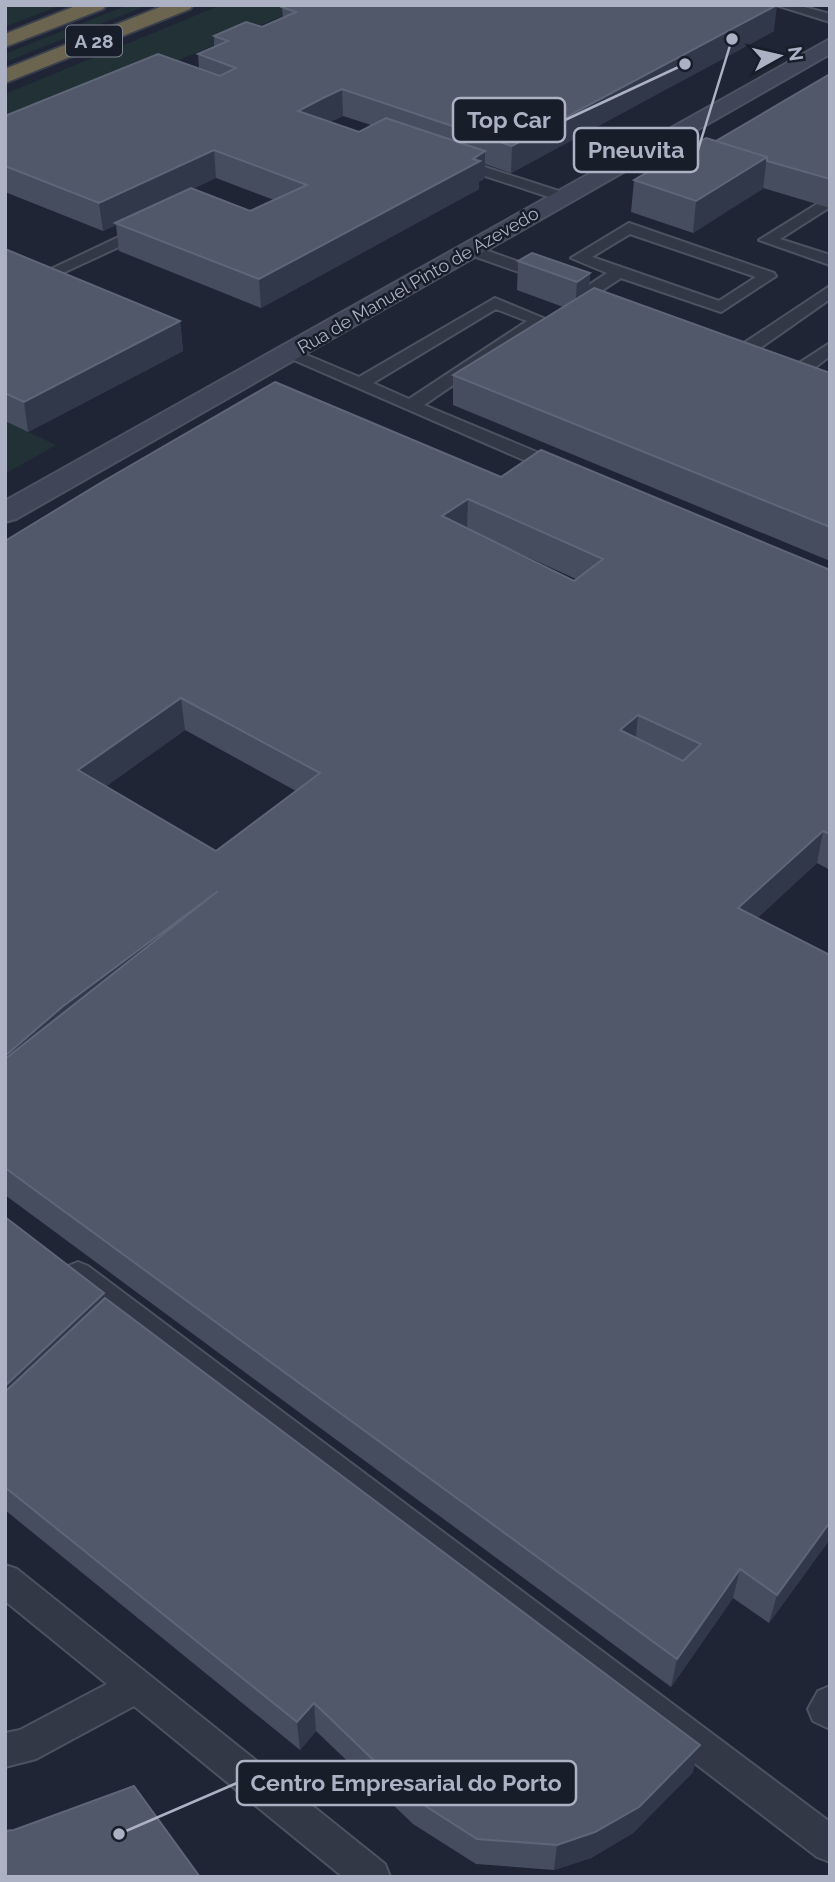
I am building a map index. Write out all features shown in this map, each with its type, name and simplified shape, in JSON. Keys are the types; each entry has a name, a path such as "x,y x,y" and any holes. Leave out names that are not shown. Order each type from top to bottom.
{"highway":[{"name":"A 28","path":"5,41 96,5"},
{"name":"A 28","path":"5,77 183,5"}],"main road":[{"name":"Rua de Manuel Pinto de Azevedo","path":"5,513 289,355 827,48"}],"lane":[{"path":"782,5 830,18"},
{"path":"432,154 563,197"},
{"path":"822,206 768,240 830,260"},
{"path":"59,269 158,223"},
{"path":"576,288 619,272 721,307 768,276 629,228 579,258 619,272"},
{"path":"471,250 615,302"},
{"path":"821,376 740,347 830,291"},
{"path":"360,384 495,303 540,320 410,406"},
{"path":"802,369 830,348"},
{"path":"289,355 575,475"},
{"path":"50,1253 830,1844"},
{"path":"5,1580 372,1877"},
{"path":"5,1750 24,1747 136,1686"},
{"path":"830,1703 825,1709 830,1712"}],"shaded area":[{"path":"5,5 61,5 5,27"},
{"path":"128,5 148,5 5,62 5,54"},
{"path":"221,5 308,5 5,134 5,94"},
{"path":"5,421 56,445 5,474"}],"building":[{"path":"777,5 512,146 342,89 298,111 359,132 386,118 485,151 473,159 480,161 259,279 115,223 191,188 250,211 307,185 214,150 99,203 5,166 5,116 158,54 220,76 236,68 198,54 228,41 214,36 246,22 262,27 296,12 282,7"},
{"path":"830,74 830,179 767,161 767,157 716,141"},
{"path":"706,138 767,157 696,201 634,180"},
{"path":"5,249 180,321 24,402 5,393"},
{"path":"532,253 590,273 577,282 518,261"},
{"path":"594,288 830,373 830,527 453,375"},
{"path":"275,382 501,477 541,450 830,570 830,834 823,831 738,908 830,955 830,1522 777,1595 740,1569 677,1659 5,1168 5,1059 218,891 62,1007 5,1056 5,541","holes":["468,499 603,559 574,581 442,516","181,698 320,773 216,851 78,770","638,715 701,744 683,761 620,730"]},
{"path":"5,1217 104,1293 5,1386"},
{"path":"105,1298 700,1745 639,1807 595,1832 557,1845 477,1839 413,1798 314,1703 297,1722 5,1487 5,1392"},
{"path":"134,1786 200,1877 5,1877 5,1831"}],"place":[{"name":"Pneuvita","path":"732,39"},
{"name":"Top Car","path":"685,64"},
{"name":"Centro Empresarial do Porto","path":"119,1834"}]}
